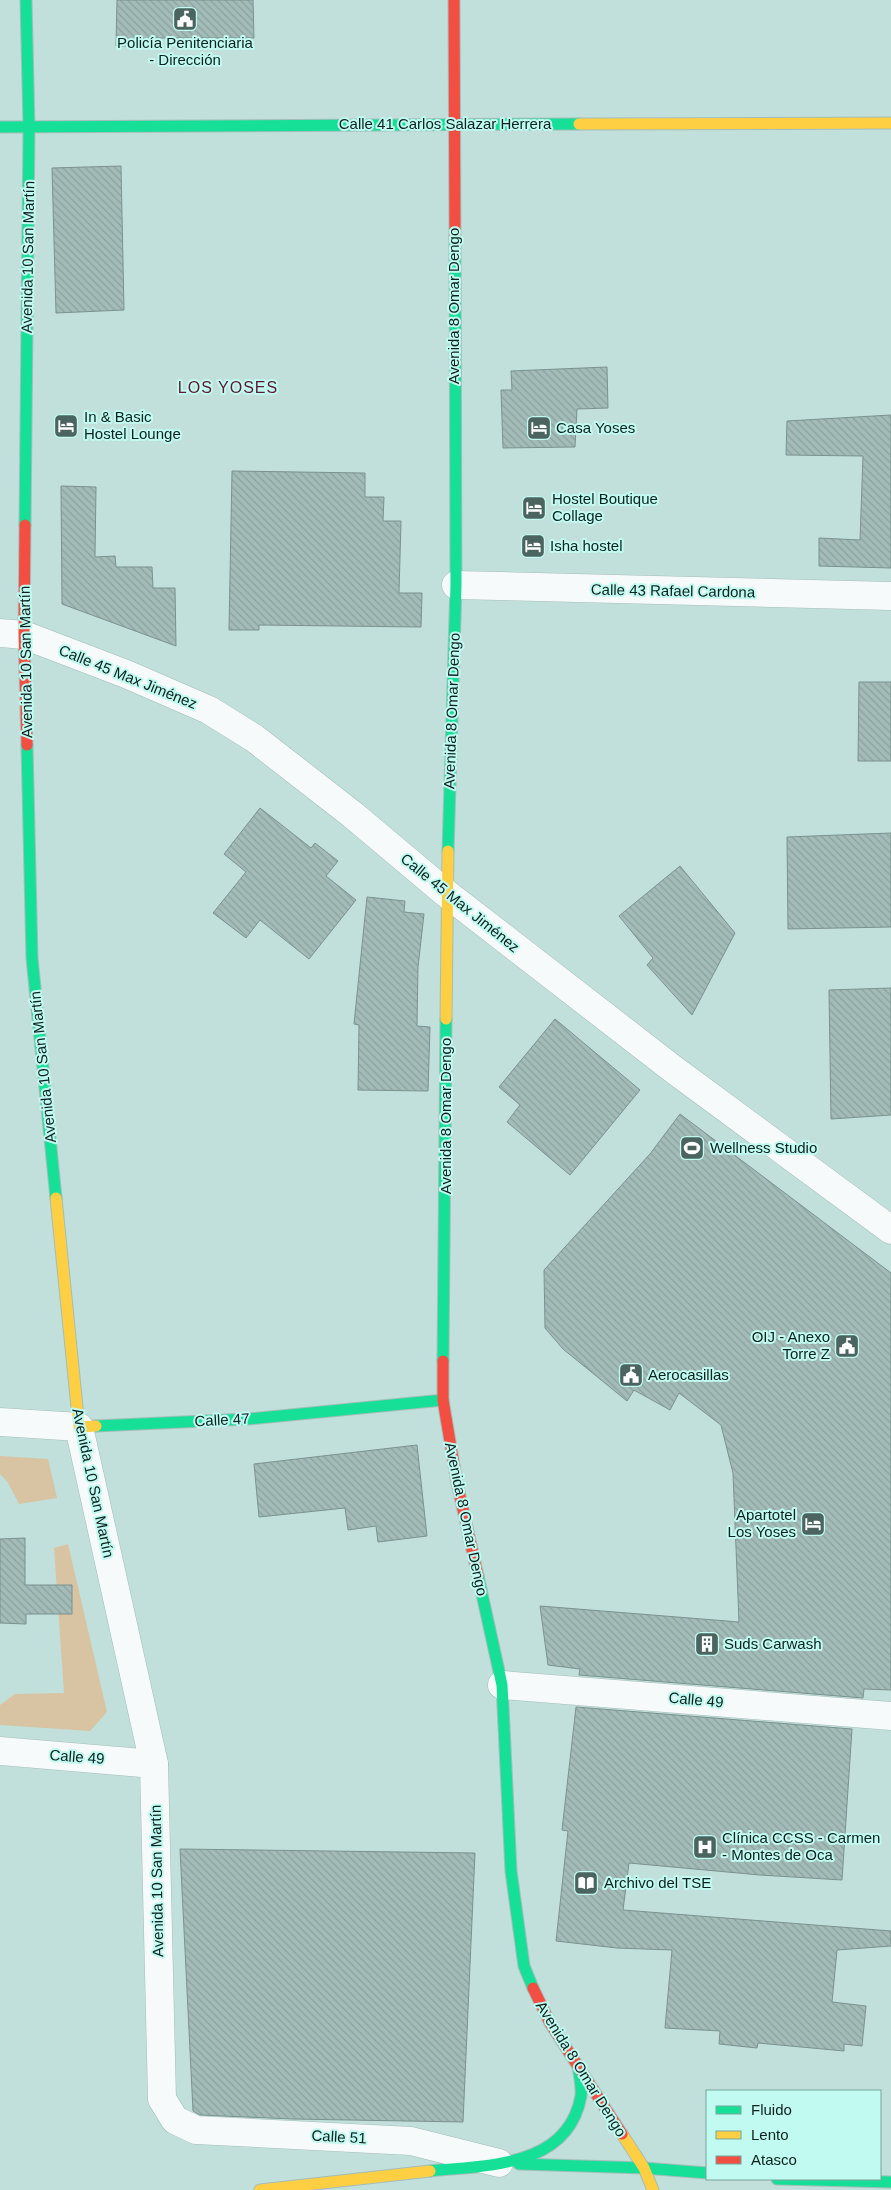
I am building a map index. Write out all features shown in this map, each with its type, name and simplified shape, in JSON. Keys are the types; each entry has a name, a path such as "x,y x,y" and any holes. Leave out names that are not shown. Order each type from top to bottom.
{"main road":[{"name":"Avenida 10 San Martín","path":"26,0 29,127 12,634 32,958 79,1427"},
{"name":"Avenida 8 Omar Dengo","path":"454,0 456,586 447,894 443,1400 457,1482 502,1685 511,1871 524,1966 550,2023 644,2168 653,2190"},
{"name":"Calle 41 Carlos Salazar Herrera","path":"0,127 891,123"},
{"name":"Calle 47","path":"79,1427 248,1419 443,1400"},
{"path":"260,2190 502,2163 528,2157 554,2144 573,2122 581,2094 578,2065"},
{"path":"502,2163 644,2168 706,2173"},
{"path":"815,2180 891,2182"}],"street":[{"name":"Calle 43 Rafael Cardona","path":"456,586 891,596"},
{"name":"Calle 45 Max Jiménez","path":"12,634 126,674 209,710 254,738 353,815 447,894 673,1069 891,1230"},
{"name":"Calle 47","path":"0,1422 79,1427"},
{"name":"Avenida 10 San Martín","path":"79,1427 154,1764 162,2099 175,2120"},
{"name":"Calle 49","path":"502,1685 891,1716"},
{"name":"Calle 49","path":"0,1751 154,1764"},
{"name":"Calle 51","path":"175,2120 196,2130 411,2141 502,2163"}],"shaded area":[{"path":"0,1456 48,1459 57,1498 19,1504 7,1481 0,1474"},
{"path":"68,1544 107,1712 90,1731 0,1725 0,1705 15,1694 64,1693 54,1548"}],"building":[{"name":"Policía Penitenciaria - Dirección","path":"117,0 253,0 254,38 148,38 148,46 116,46"},
{"path":"121,166 124,310 56,313 52,168"},
{"name":"Casa Yoses","path":"607,367 608,408 577,409 575,447 503,448 501,390 512,390 511,371"},
{"path":"891,415 891,568 819,566 819,538 860,540 863,456 786,455 787,421"},
{"path":"232,471 365,473 365,497 384,497 383,521 401,521 399,593 422,593 421,627 259,625 259,630 229,630"},
{"path":"61,486 96,487 95,557 115,556 116,567 152,567 153,588 175,588 176,646 62,604"},
{"path":"859,682 891,682 891,761 858,761"},
{"path":"260,808 311,848 315,843 338,861 326,876 356,900 309,959 260,920 246,938 213,913 246,872 224,854"},
{"path":"891,833 891,927 788,929 787,837"},
{"path":"680,866 735,933 692,1015 647,965 653,958 619,916"},
{"path":"367,897 405,901 404,912 424,914 418,967 417,1026 430,1027 428,1091 358,1090 359,1025 354,1024"},
{"path":"891,988 891,1115 831,1119 829,990"},
{"path":"555,1019 640,1090 570,1175 507,1122 520,1105 499,1087"},
{"path":"680,1114 891,1273 891,1690 864,1689 863,1698 579,1675 580,1669 548,1665 540,1606 739,1622 733,1473 721,1425 679,1393 670,1410 634,1390 627,1401 563,1349 545,1328 544,1270 650,1154"},
{"path":"417,1445 427,1536 378,1542 376,1526 348,1530 345,1508 259,1517 254,1464"},
{"path":"25,1538 25,1585 72,1585 72,1614 26,1614 26,1624 0,1623 0,1539"},
{"name":"Clínica CCSS - Carmen - Montes de Oca","path":"576,1707 852,1729 842,1880 760,1875 629,1863 623,1910 891,1931 891,1946 837,1950 832,2002 866,2006 862,2046 844,2044 844,2051 758,2043 757,2048 719,2044 720,2031 665,2028 672,1950 617,1948 556,1941 568,1831 562,1830"},
{"path":"180,1849 475,1853 463,2122 293,2119 200,2115 193,2111"}],"traffic: fast":[{"path":"25,525 29,127 26,0"},
{"path":"0,127 579,124"},
{"path":"448,851 456,585 455,238"},
{"path":"27,745 32,958 56,1198"},
{"path":"443,1361 446,1019"},
{"path":"96,1426 248,1419 443,1400"},
{"path":"478,1576 502,1685 511,1871 524,1966 533,1988"},
{"path":"430,2171 499,2164 543,2150 560,2137 573,2120 581,2096 578,2065"},
{"path":"519,2164 644,2168 706,2173"},
{"path":"815,2180 891,2182"}],"traffic: slow":[{"path":"579,124 891,123"},
{"path":"446,1019 448,851"},
{"path":"56,1198 79,1427 96,1426"},
{"path":"622,2134 644,2168 653,2190"},
{"path":"260,2190 430,2171"}],"traffic: jam":[{"path":"454,0 455,238"},
{"path":"25,525 24,635 27,745"},
{"path":"443,1361 443,1400 457,1483 478,1576"},
{"path":"533,1988 550,2023 622,2134"}],"place":[{"name":"Policía Penitenciaria - Dirección","path":"185,19"},
{"name":"In & Basic Hostel Lounge","path":"66,426"},
{"name":"Casa Yoses","path":"539,428"},
{"name":"Hostel Boutique Collage","path":"534,508"},
{"name":"Isha hostel","path":"533,546"},
{"name":"Wellness Studio","path":"692,1148"},
{"name":"OIJ - Anexo Torre Z","path":"847,1346"},
{"name":"Aerocasillas","path":"631,1375"},
{"name":"Apartotel Los Yoses","path":"813,1524"},
{"name":"Suds Carwash","path":"707,1644"},
{"name":"Clínica CCSS - Carmen - Montes de Oca","path":"705,1847"},
{"name":"Archivo del TSE","path":"586,1883"}],"district":[{"name":"LOS YOSES","path":"228,387"}]}
